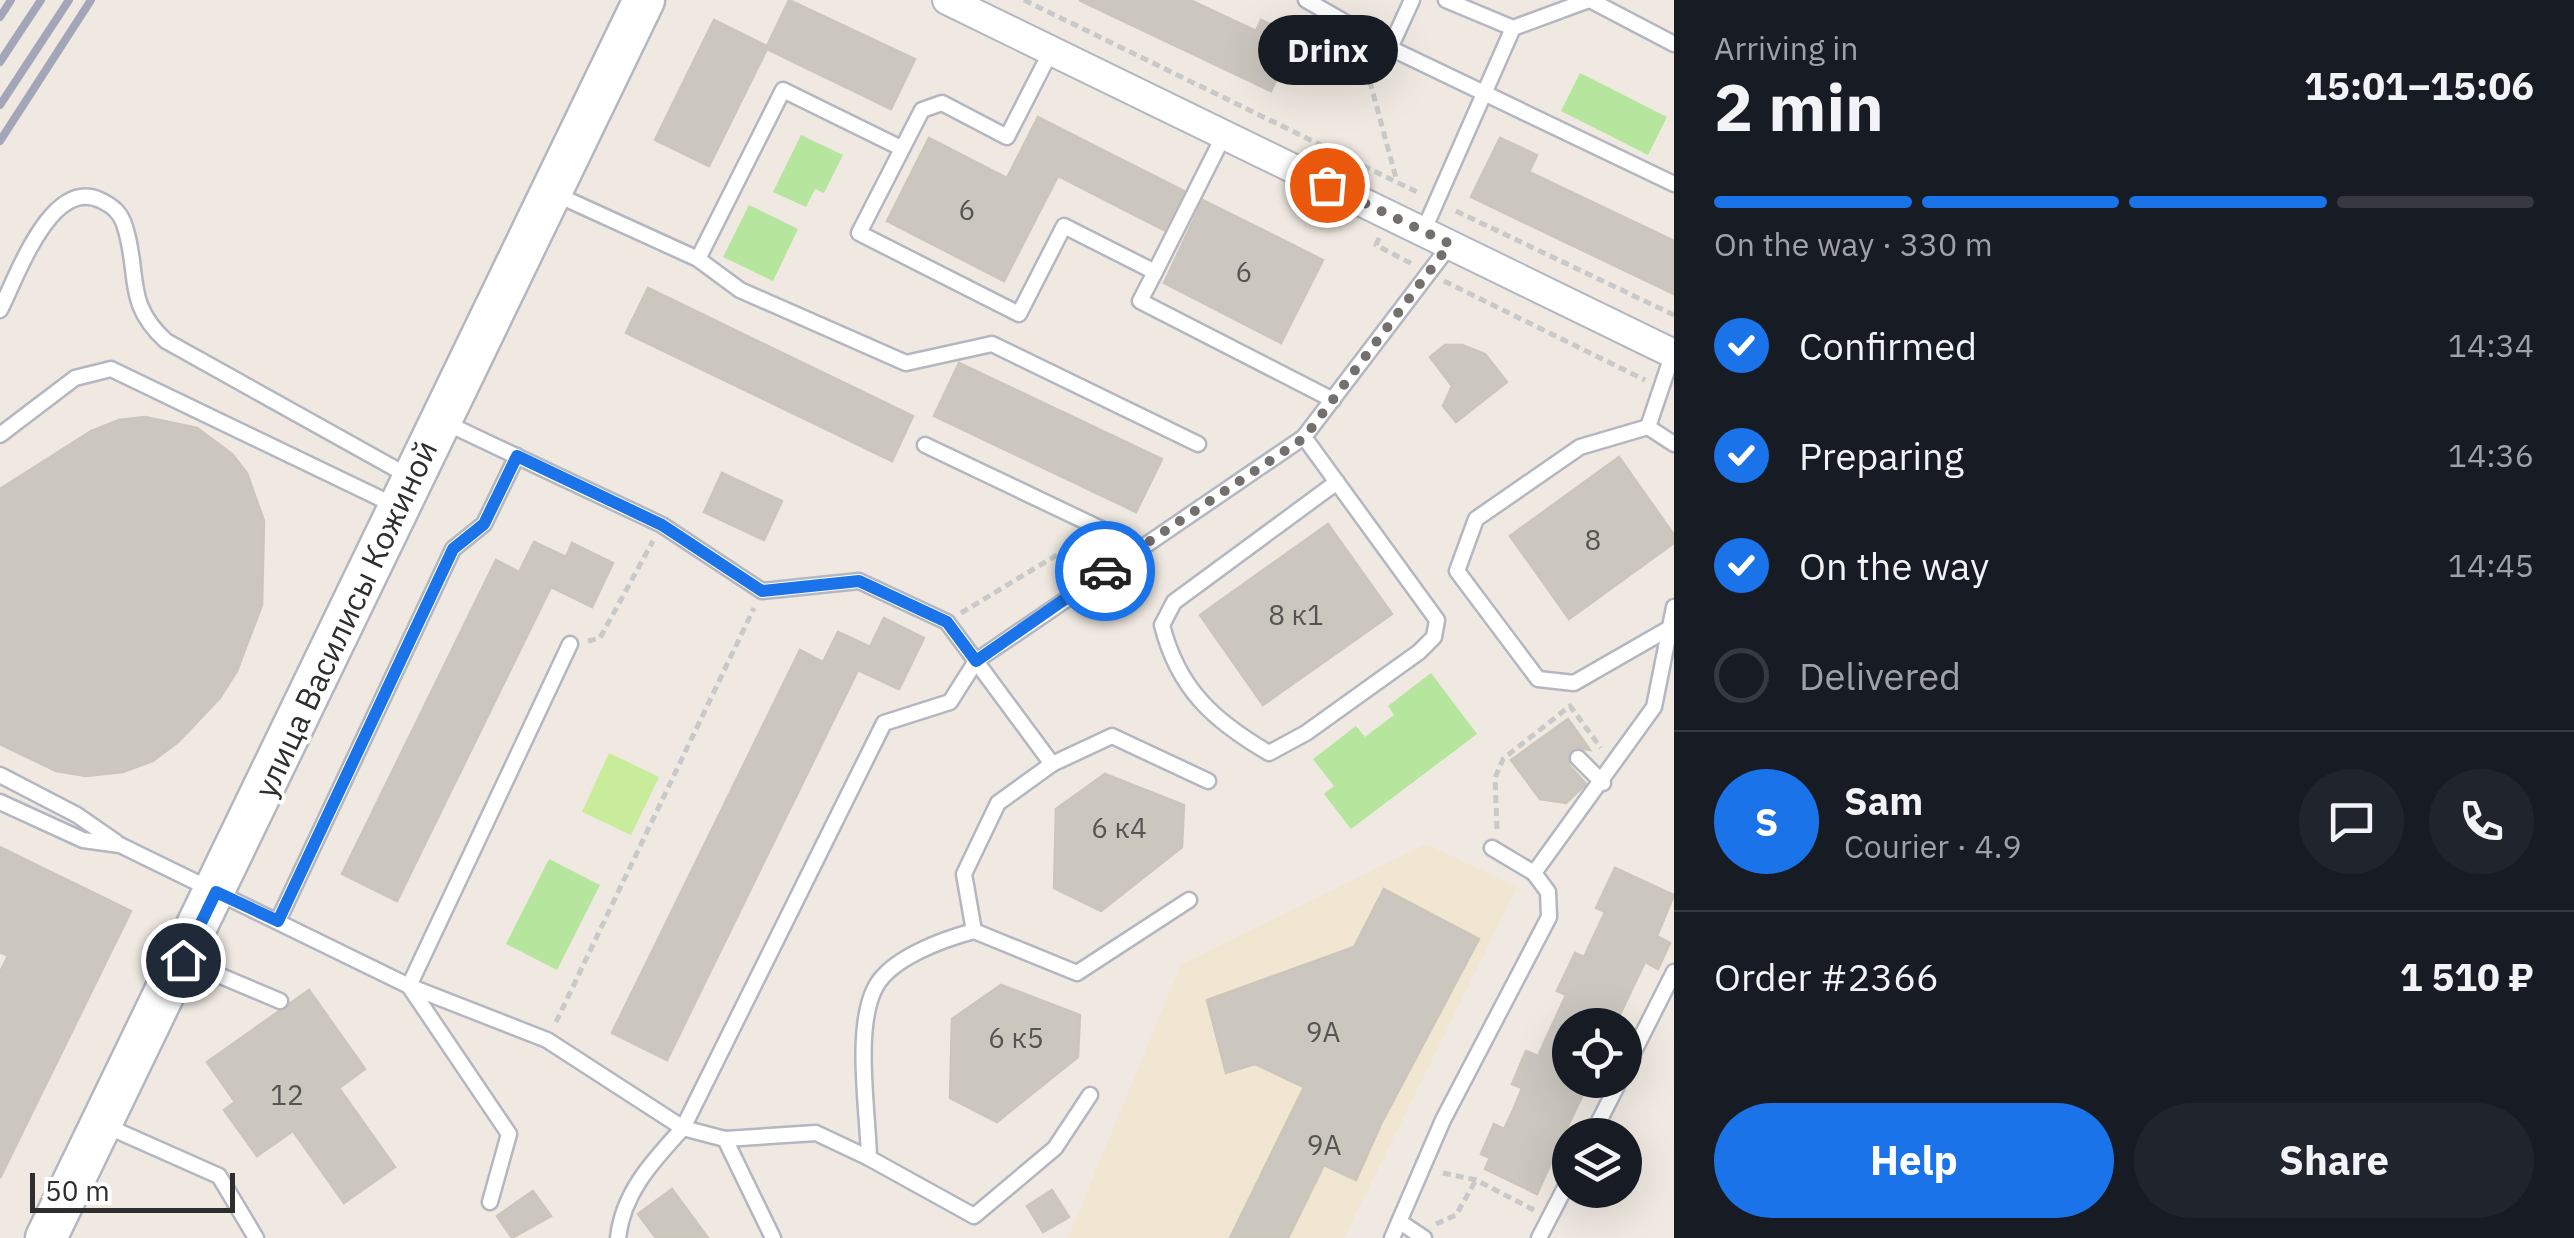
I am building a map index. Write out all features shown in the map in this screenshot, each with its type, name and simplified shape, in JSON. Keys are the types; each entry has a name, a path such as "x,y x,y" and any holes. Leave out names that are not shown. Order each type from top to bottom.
{"street":[{"name":"улица Василисы Кожиной","path":"46,1238 644,0"},
{"path":"947,0 1673,354"}],"lane":[{"path":"1306,0 1390,48 1486,90 1674,184"},
{"path":"1390,48 1412,0"},
{"path":"1446,0 1512,28 1589,0 1674,44"},
{"path":"1423,232 1512,28"},
{"path":"1051,50 1007,136 942,103 922,110 859,233 1019,314 1064,226 1154,272"},
{"path":"698,259 782,90 902,148"},
{"path":"1224,135 1140,301 1333,400"},
{"path":"551,192 698,259 740,290 906,363 992,344 1198,444"},
{"path":"0,310 49,215 68,198 96,197 118,210 126,230 136,301 147,324 166,341 406,493"},
{"path":"618,1238 620,1215 643,1172 683,1128 884,722 950,702 976,661 1304,438 1450,244"},
{"path":"1648,426 1673,354"},
{"path":"0,435 74,378 111,369 406,493"},
{"path":"441,420 662,525 762,591 859,581 947,622 1052,764"},
{"path":"1648,426 1674,444"},
{"path":"1648,426 1580,447 1476,519 1457,571 1538,679 1574,683 1668,629"},
{"path":"1304,438 1437,620 1434,637 1306,733 1269,754 1223,726 1172,663 1162,625 1174,602 1336,482"},
{"path":"925,445 1139,547"},
{"path":"278,921 453,549 484,524 517,456"},
{"path":"1534,872 1603,783 1654,707 1674,607"},
{"path":"409,986 570,644"},
{"path":"974,931 964,874 998,803 1052,764 1112,736 1208,780"},
{"path":"1578,758 1603,783"},
{"path":"0,775 77,815 120,845 409,986 547,1040 683,1128 725,1139 816,1133 974,1216 1055,1148 1090,1094"},
{"path":"0,802 83,840 120,845"},
{"path":"1392,1238 1420,1169 1549,917 1548,892 1534,872 1492,848"},
{"path":"870,1158 864,1024 876,985 928,944 974,931 1077,974 1189,900"},
{"path":"183,960 280,1002"},
{"path":"1642,1035 1674,972"},
{"path":"409,986 510,1134 490,1202"},
{"path":"103,1125 218,1176 256,1238"},
{"path":"725,1139 773,1238"},
{"path":"1539,1238 1555,1208"},
{"path":"1400,1222 1420,1236"}],"path":[{"path":"1024,0 1674,315"},
{"path":"1356,28 1396,178"},
{"path":"570,644 600,638 662,525"},
{"path":"947,622 1064,547 1106,530"},
{"path":"547,1040 762,591"},
{"path":"1492,848 1498,835 1495,778 1504,759 1570,706 1615,766"},
{"path":"1420,1169 1476,1180 1550,1218"},
{"path":"1420,1236 1456,1215 1476,1180"}],"shaded area":[{"path":"1426,844 1517,887 1344,1238 1068,1238 1181,965"}],"green space":[{"path":"1580,73 1667,117 1648,155 1561,111"},
{"path":"801,135 843,155 824,193 815,189 806,207 773,192"},
{"path":"749,205 798,229 773,281 723,257"},
{"path":"1431,673 1477,734 1351,829 1324,794 1334,786 1313,759 1356,726 1365,737 1394,715 1388,706"},
{"path":"609,753 659,777 631,835 582,812"},
{"path":"549,859 600,885 557,970 506,944"}],"building":[{"path":"789,0 915,59 891,109 767,49 709,166 655,140 714,20 767,46"},
{"path":"1079,0 1190,0 1256,31 1261,20 1297,37 1271,91"},
{"path":"1038,117 1184,191 1164,230 1058,176 1004,281 887,221 929,138 1007,178"},
{"path":"1500,138 1537,155 1529,172 1674,241 1674,294 1471,197"},
{"path":"1203,200 1323,260 1281,343 1164,283"},
{"path":"648,288 913,416 892,461 626,333"},
{"path":"1445,345 1462,345 1485,354 1507,382 1456,422 1443,406 1452,386 1430,357"},
{"path":"959,363 1162,459 1136,512 934,416"},
{"path":"145,417 197,428 232,454 247,473 264,521 262,605 237,671 220,698 178,742 153,761 123,772 86,776 56,771 0,744 0,489 91,431 119,420"},
{"path":"1619,457 1674,535 1674,543 1569,619 1510,536"},
{"path":"722,473 782,501 764,540 704,512"},
{"path":"1328,524 1392,614 1263,705 1200,615"},
{"path":"534,542 566,557 572,543 613,563 592,607 551,587 397,901 342,874 496,560 519,572"},
{"path":"884,618 924,638 899,689 858,670 667,1060 612,1033 800,650 823,662 838,632 870,647"},
{"path":"1568,719 1590,750 1574,748 1568,756 1569,765 1586,784 1566,803 1540,799 1511,760"},
{"path":"1105,774 1184,805 1182,847 1101,911 1054,888 1056,809"},
{"path":"0,847 131,911 0,1178 0,972 8,956 0,952"},
{"path":"1615,868 1674,895 1657,936 1670,943 1658,969 1645,962 1623,1008 1560,1008 1566,995 1557,991 1575,953 1584,957 1605,912 1596,908"},
{"path":"1384,889 1479,939 1381,1124 1356,1180 1324,1165 1288,1238 1230,1238 1304,1087 1255,1064 1226,1073 1207,1000 1354,947"},
{"path":"1001,985 1080,1015 1078,1057 997,1122 950,1098 952,1019"},
{"path":"309,990 365,1069 339,1088 395,1167 344,1203 293,1131 257,1156 224,1110 235,1102 207,1062"},
{"path":"1552,1026 1552,1098 1581,1098 1572,1118 1552,1118 1552,1161 1537,1194 1485,1169 1490,1158 1481,1154 1494,1124 1504,1129 1514,1108 1522,1088 1512,1084 1526,1051 1538,1056"},
{"path":"672,1189 708,1238 656,1238 638,1214"},
{"path":"1052,1190 1069,1217 1043,1232 1027,1206"},
{"path":"533,1191 551,1216 512,1238 497,1216"}],"railway":[{"path":"0,17 11,0"},
{"path":"0,62 41,0"},
{"path":"0,105 69,0"},
{"path":"0,141 91,0"}],"way so far":[{"path":"1105,571 1304,438 1450,244 1327,185"}],"place":[{"name":"Drinx","path":"1327,185"}],"route":[{"path":"183,960 216,892 278,921 453,549 484,524 517,456 662,525 762,591 859,581 947,622 976,661 1105,571"}]}
